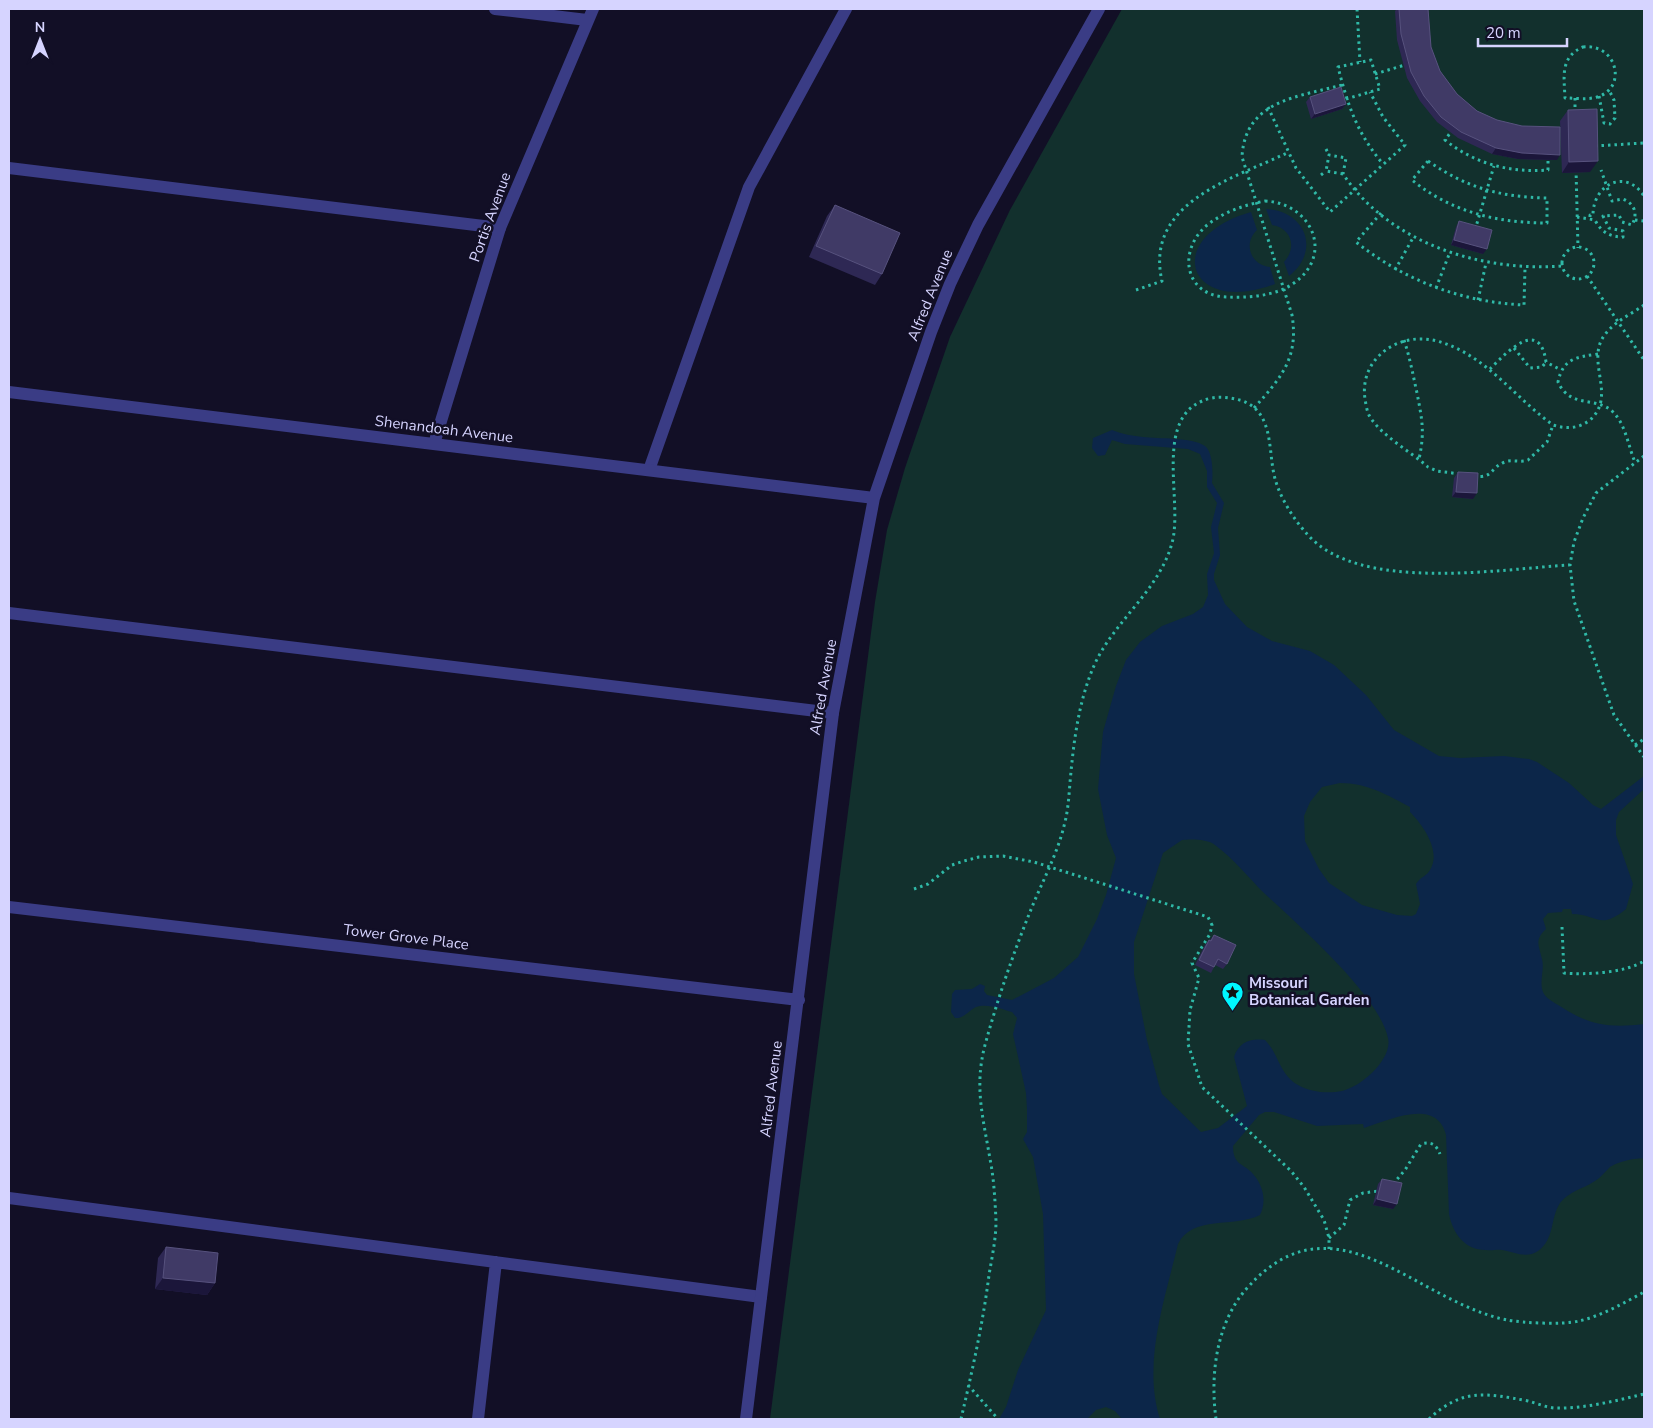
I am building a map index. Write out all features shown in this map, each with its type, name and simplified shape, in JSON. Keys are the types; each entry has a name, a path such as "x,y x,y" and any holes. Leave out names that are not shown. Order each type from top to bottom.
{"street":[{"path":"495,9 590,14"},
{"path":"649,470 749,187 846,9"},
{"name":"Alfred Avenue","path":"746,1419 833,712 874,498 931,332 950,284 978,225 1099,9"},
{"name":"Portis Avenue","path":"434,444 500,228 590,14"},
{"path":"9,168 500,228"},
{"name":"Shenandoah Avenue","path":"9,392 874,498"},
{"path":"9,613 833,712"},
{"name":"Tower Grove Place","path":"9,907 799,1000"},
{"path":"9,1198 760,1297"},
{"path":"478,1419 496,1262"}],"path":[{"path":"1358,9 1360,62"},
{"path":"1583,47 1600,49 1612,61 1615,76 1608,90 1599,96 1565,98 1565,63 1575,51 1583,47"},
{"path":"1346,99 1380,89 1370,60 1338,67 1346,99 1356,127 1383,164"},
{"path":"1375,74 1415,62"},
{"path":"1254,408 1280,379 1293,350 1294,321 1242,157 1246,132 1254,120 1268,107 1342,85"},
{"path":"1599,96 1604,123 1610,124 1615,118 1615,106 1608,90"},
{"path":"1268,107 1288,153 1310,188 1330,212 1405,145 1383,117 1370,92"},
{"path":"1575,98 1575,117"},
{"path":"1459,122 1445,140 1467,155 1494,166 1517,170 1548,170 1548,155"},
{"path":"1594,146 1644,143"},
{"path":"1321,175 1326,171 1329,155 1326,149"},
{"path":"1136,290 1162,281 1158,261 1160,247 1171,221 1181,211 1206,192 1288,153"},
{"path":"1329,155 1347,157 1343,174"},
{"path":"1428,161 1449,175 1487,191 1515,197 1547,198 1547,223 1512,222 1479,216 1450,205 1412,180 1428,161"},
{"path":"1576,164 1578,248"},
{"path":"1474,232 1494,166"},
{"path":"1590,217 1590,220 1595,220 1603,231 1617,237 1623,237 1623,231 1609,228 1603,216 1619,215 1622,222 1632,225 1635,220 1633,206 1623,199 1612,201 1601,170"},
{"path":"1326,171 1343,174 1356,190 1381,213 1414,236 1450,252 1486,263 1525,268 1562,266"},
{"path":"1577,217 1590,217 1590,215 1593,215 1595,199 1607,186 1617,182 1628,183 1639,189 1644,196"},
{"path":"1275,201 1290,206 1306,220 1313,234 1314,253 1307,270 1292,284 1284,288 1248,297 1222,297 1206,292 1192,276 1189,267 1190,249 1200,233 1230,211 1257,202 1275,201"},
{"path":"1381,213 1356,242 1395,270 1436,288 1478,300 1524,305 1525,268"},
{"path":"1635,220 1644,220"},
{"path":"1395,270 1414,236"},
{"path":"1578,248 1588,252 1592,257 1593,268 1587,276 1573,278 1566,274 1562,266 1567,251 1578,248"},
{"path":"1466,258 1469,249"},
{"path":"1436,288 1450,252"},
{"path":"1478,300 1486,263"},
{"path":"1587,276 1644,360"},
{"path":"1462,475 1432,469 1378,426 1369,416 1364,388 1367,373 1374,360 1384,350 1404,340 1420,338 1438,341 1468,355 1490,369 1553,425 1566,428 1584,424 1596,413 1600,405 1602,389 1598,354 1602,338 1618,322 1644,305"},
{"path":"1404,340 1414,368 1423,418 1424,433 1420,459"},
{"path":"1490,369 1514,348 1521,342 1536,340 1541,343 1546,362 1542,367 1530,368 1514,348"},
{"path":"1598,354 1579,357 1569,362 1561,370 1558,382 1561,390 1581,402 1600,405 1612,411 1619,419 1635,462"},
{"path":"1546,362 1561,370"},
{"path":"961,1419 984,1312 996,1227 991,1163 979,1102 979,1074 985,1045 1027,919 1065,824 1080,710 1092,670 1109,638 1158,575 1172,541 1176,506 1172,451 1182,421 1189,411 1211,398 1238,399 1254,408 1267,426 1273,470 1284,500 1309,536 1340,558 1358,565 1404,573 1570,565"},
{"path":"1472,476 1482,478 1490,475 1500,464 1507,461 1528,460 1547,442 1553,425"},
{"path":"1644,456 1596,493 1574,542 1570,565 1574,601 1614,715 1644,757"},
{"path":"1635,745 1644,739"},
{"path":"914,889 928,884 952,865 979,856 1015,858 1208,917 1212,925 1210,934 1192,963 1198,978 1190,1010 1188,1044 1202,1087 1304,1187 1324,1220 1329,1238 1329,1250"},
{"path":"1562,927 1564,973 1582,974 1609,971 1644,961"},
{"path":"1329,1238 1344,1225 1350,1200 1363,1193 1386,1189 1392,1185 1406,1170 1421,1144 1432,1143 1440,1154"},
{"path":"1216,1419 1214,1387 1218,1351 1227,1319 1243,1292 1271,1264 1284,1256 1312,1250 1329,1250 1348,1252 1376,1260 1466,1306 1508,1320 1578,1322 1644,1292"},
{"path":"968,1385 998,1419"},
{"path":"1428,1419 1444,1404 1463,1397 1486,1394 1552,1408 1587,1405 1644,1394"}],"green space":[{"name":"Missouri Botanical Garden","path":"1122,9 1644,9 1644,1419 770,1419 875,602 887,530 905,468 950,337 1010,210"}],"water":[{"path":"1266,209 1280,211 1291,217 1299,224 1304,234 1306,244 1305,255 1299,266 1289,276 1284,262 1290,251 1290,239 1284,230 1272,225"},
{"path":"1251,212 1257,230 1250,241 1251,253 1258,262 1270,267 1275,284 1245,291 1222,290 1205,283 1196,270 1196,255 1204,239 1222,224"},
{"path":"1112,430 1149,438 1192,441 1205,446 1211,458 1212,483 1224,503 1218,528 1220,555 1214,580 1225,604 1247,627 1272,641 1310,651 1334,665 1366,695 1394,730 1439,756 1460,758 1504,756 1529,759 1537,762 1569,783 1593,805 1601,809 1644,776 1644,789 1619,812 1616,820 1616,835 1633,884 1626,909 1617,916 1604,920 1572,914 1571,909 1548,913 1543,919 1546,929 1540,936 1538,943 1543,963 1542,990 1550,1000 1573,1014 1592,1022 1622,1026 1644,1024 1644,1159 1620,1162 1612,1166 1597,1180 1564,1199 1557,1209 1547,1241 1538,1251 1524,1255 1472,1247 1461,1240 1457,1234 1449,1214 1446,1135 1441,1123 1433,1117 1423,1114 1411,1114 1364,1128 1363,1124 1317,1126 1274,1112 1265,1112 1259,1115 1233,1146 1233,1152 1237,1161 1250,1170 1263,1193 1260,1215 1250,1219 1193,1229 1184,1235 1178,1244 1157,1331 1154,1354 1155,1398 1160,1419 1122,1419 1115,1411 1106,1407 1096,1410 1087,1419 999,1419 1006,1407 1018,1370 1046,1310 1043,1214 1033,1157 1023,1139 1027,1132 1027,1109 1026,1093 1013,1034 1017,1018 1012,1012 994,1007 980,1006 964,1016 955,1018 951,1012 952,994 955,990 972,989 980,984 985,986 984,991 987,995 1012,1000 1054,978 1078,957 1097,919 1116,858 1107,835 1098,789 1103,732 1116,686 1126,660 1140,642 1162,626 1193,614 1203,607 1208,595 1207,574 1214,553 1211,527 1217,503 1207,487 1207,471 1200,454 1188,449 1125,444 1112,440 1105,455 1098,456 1092,448 1093,438","holes":["1340,783 1368,787 1410,807 1410,812 1425,831 1434,855 1429,872 1416,884 1420,904 1416,914 1412,916 1397,915 1362,905 1329,883 1319,869 1305,841 1304,816 1310,802 1322,787","1182,840 1204,841 1212,843 1222,850 1354,981 1381,1021 1388,1038 1386,1055 1381,1063 1358,1084 1337,1092 1314,1091 1298,1085 1283,1070 1265,1040 1255,1040 1242,1045 1234,1057 1247,1106 1218,1128 1201,1132 1162,1094 1147,1040 1134,974 1134,942 1163,853"]}],"building":[{"path":"1399,9 1428,9 1431,47 1440,71 1457,94 1477,111 1497,120 1522,126 1560,127 1560,155 1522,153 1496,148 1461,132 1441,117 1424,96 1411,72 1401,34"},
{"path":"1341,87 1346,104 1315,114 1310,97"},
{"path":"1597,109 1598,161 1569,162 1568,110"},
{"path":"835,205 900,233 882,274 816,246"},
{"path":"1459,221 1492,230 1487,249 1454,240"},
{"path":"1458,472 1478,473 1477,493 1456,492"},
{"path":"1214,935 1236,945 1227,964 1218,959 1214,967 1199,960 1209,940 1211,941"},
{"path":"1382,1179 1402,1183 1397,1204 1377,1199"},
{"path":"166,1247 218,1253 215,1283 163,1278"}],"place":[{"name":"Missouri Botanical Garden","path":"1233,1011"}]}
